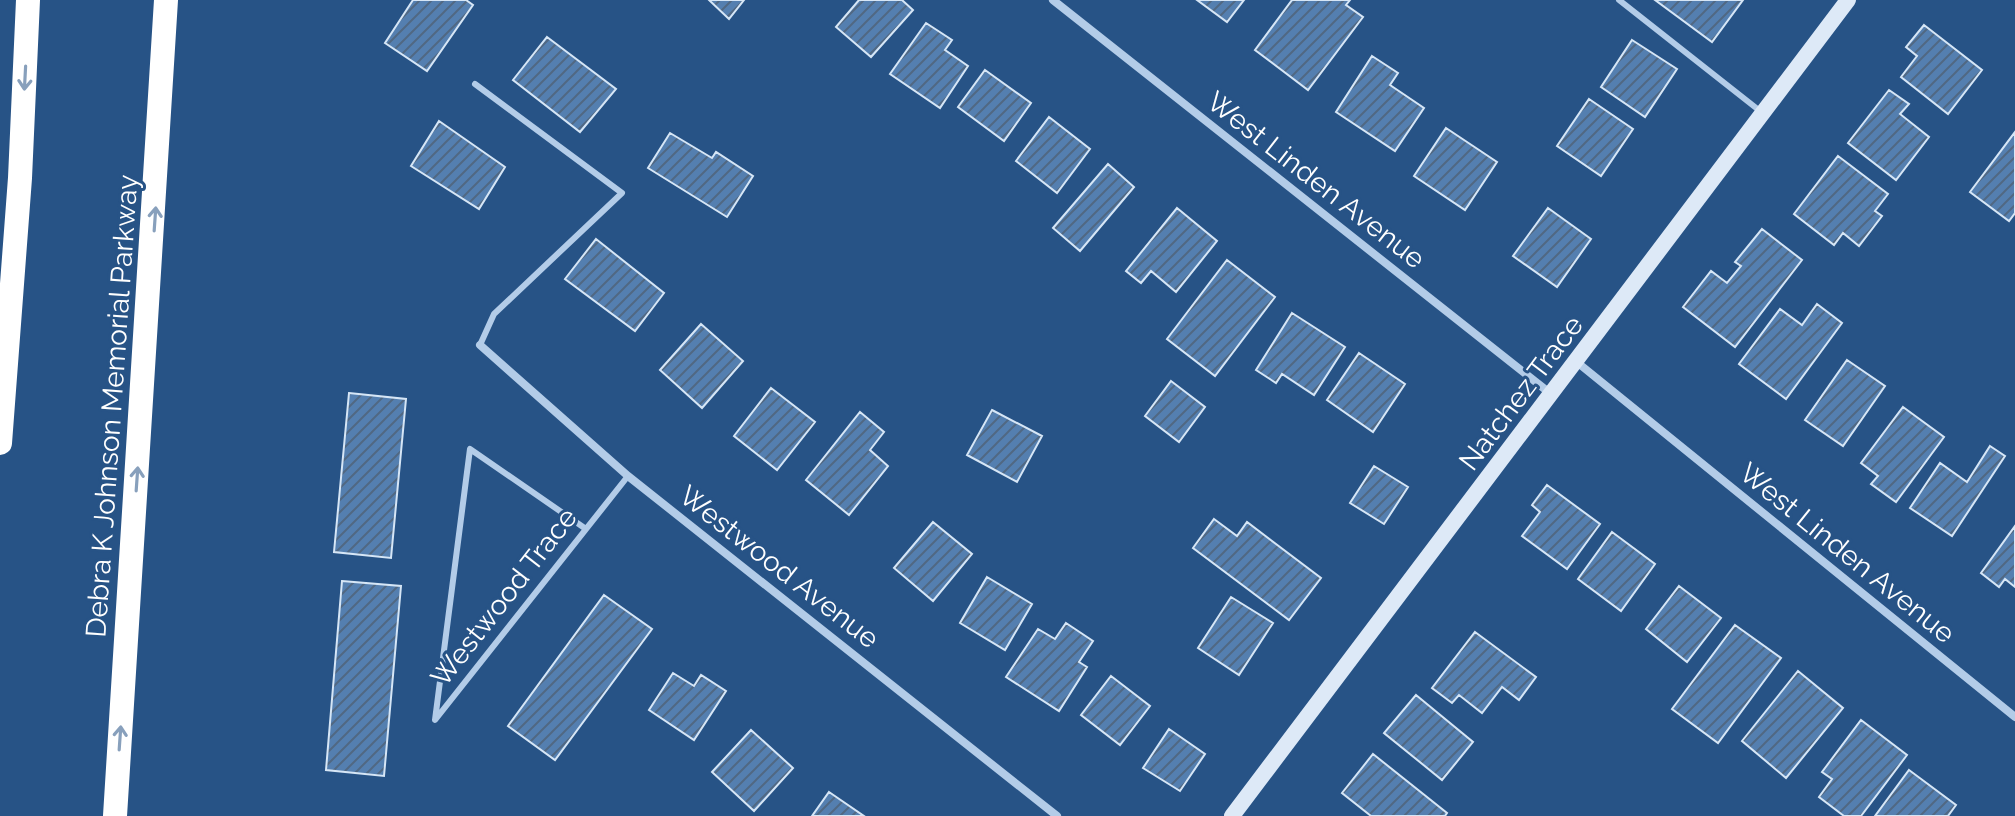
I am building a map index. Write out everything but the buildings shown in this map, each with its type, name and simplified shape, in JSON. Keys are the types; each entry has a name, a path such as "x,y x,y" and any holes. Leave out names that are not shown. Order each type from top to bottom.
{"highway":[{"path":"0,443 28,0"},
{"name":"Debra K Johnson Memorial Parkway","path":"115,816 166,0"}],"main road":[{"name":"Natchez Trace","path":"1232,816 1578,363 1848,0"}],"street":[{"name":"West Linden Avenue","path":"1053,0 1551,395"},
{"name":"Westwood Avenue","path":"480,345 628,476 1057,816"},
{"name":"West Linden Avenue","path":"1578,363 2015,717"}],"lane":[{"path":"1619,0 1763,114"},
{"path":"475,84 622,193 494,314 480,345"},
{"name":"Westwood Trace","path":"586,529 470,449 435,720 628,476"}]}
